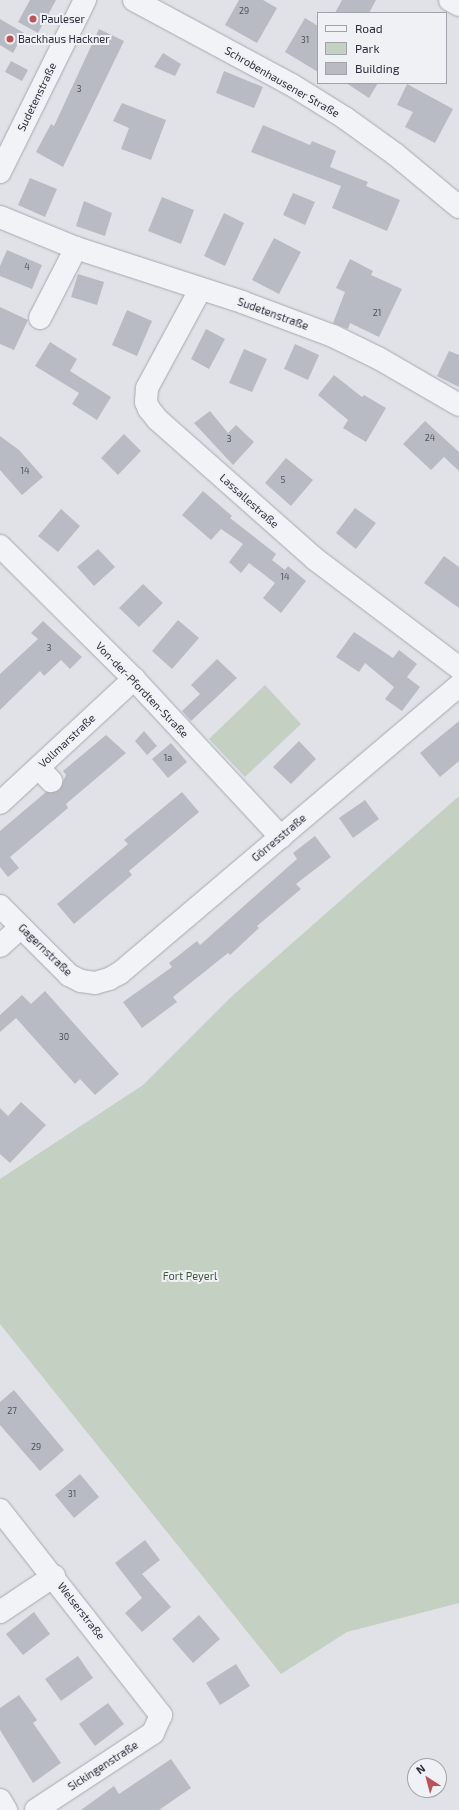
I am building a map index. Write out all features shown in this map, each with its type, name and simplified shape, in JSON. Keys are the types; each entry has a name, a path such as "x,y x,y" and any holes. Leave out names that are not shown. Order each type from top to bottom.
{"street":[{"name":"Sudetenstraße","path":"0,172 85,0"},
{"name":"Schrobenhausener Straße","path":"134,0 292,85 338,114 395,154 459,207"},
{"path":"450,0 459,5"},
{"name":"Sudetenstraße","path":"0,217 76,248 200,290 242,302 333,336 380,360 459,405"},
{"path":"40,318 76,248"},
{"name":"Lassallestraße","path":"200,290 148,388 146,402 149,409 158,420 315,559 459,668"},
{"name":"Von-der-Pfordten-Straße","path":"0,546 134,679 281,837"},
{"name":"Vollmarstraße","path":"0,803 45,774 134,679"},
{"name":"Görresstraße","path":"95,983 120,973 459,685"},
{"name":"Gagernstraße","path":"0,906 69,975 81,981 95,983"},
{"path":"0,946 21,927"},
{"name":"Welserstraße","path":"0,1510 54,1576 161,1715"},
{"path":"0,1612 54,1576"},
{"name":"Sickingenstraße","path":"36,1810 153,1733 161,1715"},
{"path":"0,1800 6,1810"}],"green space":[{"path":"265,685 301,724 245,777 209,739"},
{"name":"Fort Peyerl","path":"459,796 459,1603 347,1632 281,1674 0,1324 0,1179 143,1085 231,997"}],"building":[{"name":"Pauleser","path":"30,0 56,0 38,33 18,22"},
{"path":"239,0 263,0 277,8 257,43 225,25"},
{"path":"342,0 376,0 370,12 336,12"},
{"path":"305,18 317,25 317,71 285,52"},
{"name":"Backhaus Hackner","path":"0,19 24,33 13,53 0,45"},
{"path":"99,29 124,41 63,167 36,152 51,124 54,126"},
{"path":"163,53 181,64 175,76 154,67"},
{"path":"11,61 28,70 22,81 5,72"},
{"path":"224,71 263,87 254,108 216,93"},
{"path":"348,84 377,84 369,98"},
{"path":"407,84 453,109 435,143 405,127 413,112 397,105"},
{"path":"122,103 166,120 151,160 121,149 129,128 113,121"},
{"path":"263,125 310,145 312,141 336,151 330,167 368,182 366,186 400,200 387,231 332,208 341,186 251,152"},
{"path":"30,178 57,189 45,217 18,205"},
{"path":"293,193 315,202 305,225 283,215"},
{"path":"162,197 194,210 181,244 148,231"},
{"path":"84,201 112,213 105,236 76,226"},
{"path":"224,213 244,223 225,266 204,256"},
{"path":"274,238 301,252 279,294 252,280"},
{"path":"7,250 42,265 32,289 0,276 0,266"},
{"path":"350,259 373,271 371,275 402,289 379,337 350,323 348,329 333,323 345,292 336,288"},
{"path":"78,274 104,282 97,305 71,297"},
{"path":"0,307 28,320 14,350 0,344"},
{"path":"127,310 152,321 137,356 112,345"},
{"path":"206,329 225,339 209,369 191,359"},
{"path":"50,342 77,359 70,371 111,397 97,420 72,404 79,393 35,366"},
{"path":"295,344 319,355 308,380 284,369"},
{"path":"244,349 267,359 252,392 229,383"},
{"path":"449,351 459,355 459,387 437,376"},
{"path":"334,375 362,397 364,395 386,408 366,442 343,428 348,420 318,395"},
{"path":"210,411 228,433 236,425 254,442 233,465 194,423"},
{"path":"425,421 459,452 459,471 444,457 431,470 403,444"},
{"path":"124,434 141,451 118,475 101,458"},
{"path":"0,436 19,450 43,477 22,495 0,470"},
{"path":"286,458 313,480 291,506 265,483"},
{"path":"203,491 232,516 230,518 276,554 272,560 285,570 288,566 306,581 281,613 263,598 275,583 249,563 241,573 229,562 243,544 221,529 211,540 182,515"},
{"path":"355,508 376,523 356,549 336,533"},
{"path":"61,509 80,526 58,552 38,536"},
{"path":"98,549 115,567 94,586 77,567"},
{"path":"444,556 459,567 459,608 424,583"},
{"path":"143,584 163,603 139,627 119,608"},
{"path":"178,620 199,638 172,669 152,651"},
{"path":"43,621 82,657 70,669 61,660 44,676 40,671 0,710 0,674 38,639 31,633"},
{"path":"354,632 393,658 399,650 417,664 407,677 420,687 402,711 385,699 394,687 365,663 359,672 336,657"},
{"path":"217,659 237,678 191,721 182,711 200,694 191,685"},
{"path":"459,721 459,761 440,777 420,753"},
{"path":"144,731 157,746 147,755 135,741"},
{"path":"106,735 126,753 66,804 68,808 10,857 19,868 8,877 0,867 0,831 46,792 59,790 66,775 63,771"},
{"path":"299,741 316,759 291,784 273,767"},
{"path":"171,743 187,762 168,778 152,759"},
{"path":"182,792 199,812 129,871 132,875 74,924 57,904 128,844 124,840"},
{"path":"365,800 379,819 353,838 339,818"},
{"path":"315,836 331,857 296,884 301,889 257,926 259,928 230,955 228,953 173,997 177,1002 142,1028 123,1002 172,967 169,963 197,941 200,945 297,859 293,853"},
{"path":"45,991 119,1074 95,1095 80,1079 75,1084 16,1018 0,1032 0,1015 22,995 31,1004"},
{"path":"21,1102 46,1125 10,1163 0,1154 0,1108 8,1116"},
{"path":"14,1390 64,1450 40,1471 0,1425 0,1402"},
{"path":"80,1474 99,1497 74,1518 55,1495"},
{"path":"145,1540 160,1560 142,1574 171,1607 142,1632 125,1613 142,1598 115,1563"},
{"path":"34,1612 50,1634 23,1655 6,1634"},
{"path":"199,1615 220,1639 193,1663 172,1639"},
{"path":"78,1656 93,1678 61,1701 45,1679"},
{"path":"236,1664 250,1686 220,1705 206,1683"},
{"path":"19,1695 37,1720 33,1723 61,1763 33,1783 0,1730 0,1708"},
{"path":"108,1703 124,1724 95,1746 79,1724"},
{"path":"171,1759 191,1788 159,1810 81,1810 114,1786 119,1794"}],"place":[{"name":"Pauleser","path":"33,19"},
{"name":"Backhaus Hackner","path":"10,39"}]}
